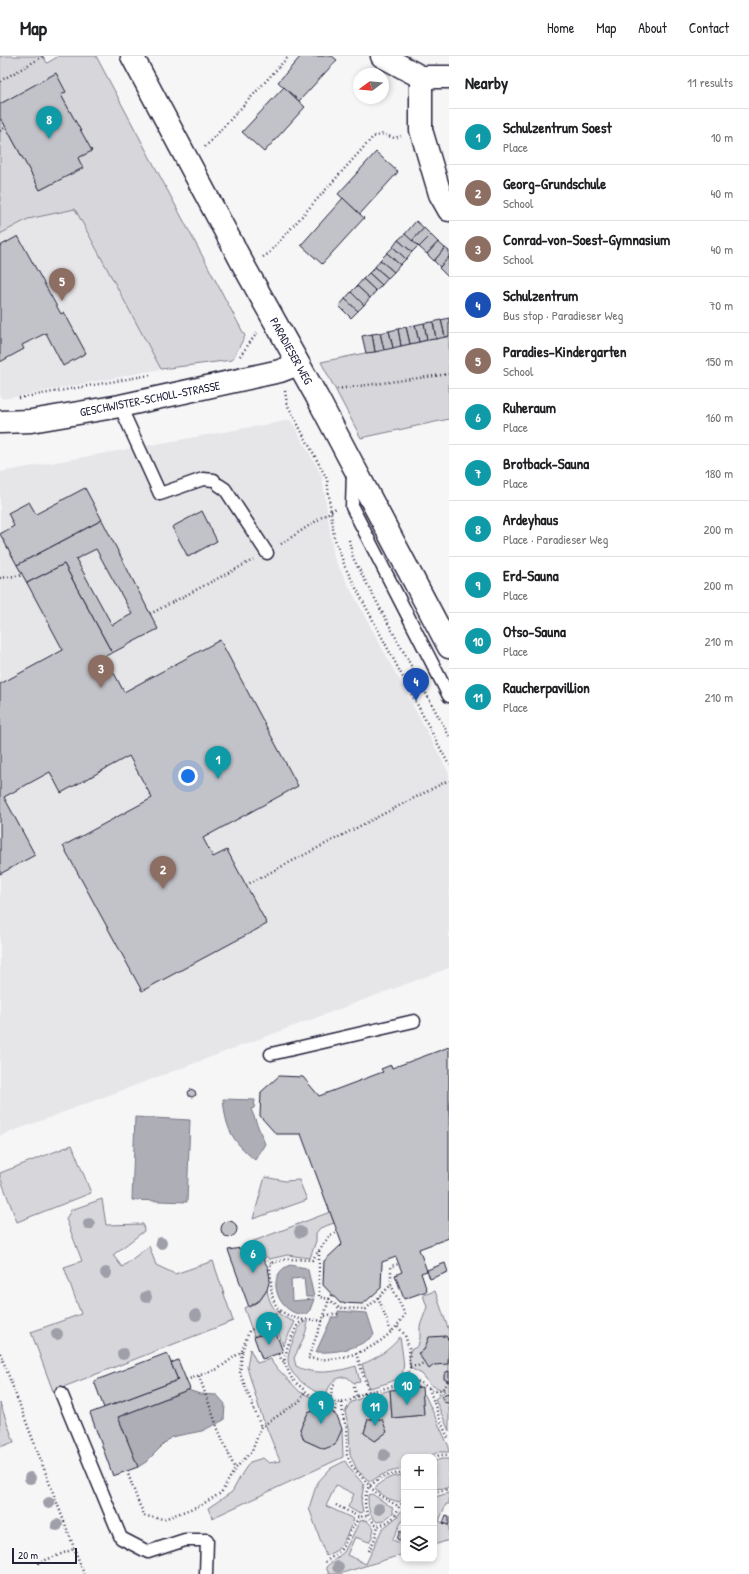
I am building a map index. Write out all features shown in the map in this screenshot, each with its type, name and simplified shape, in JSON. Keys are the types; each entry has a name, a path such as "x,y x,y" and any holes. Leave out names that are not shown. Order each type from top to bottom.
{"street":[{"name":"PARADIESER WEG","path":"132,56 269,311 289,368 317,397 353,468 449,647"},
{"path":"382,56 421,77 449,77"},
{"path":"421,77 421,130 440,194 449,210"},
{"name":"GESCHWISTER-SCHOLL-STRASSE","path":"0,422 31,421 120,406 289,368"}],"lane":[{"path":"120,406 160,494 203,479 216,483 225,489 267,553"},
{"path":"353,468 352,508 449,696"},
{"path":"271,1054 414,1021"},
{"path":"61,1393 121,1538 148,1552 185,1540 207,1540 206,1574"}],"path":[{"path":"0,81 44,56"},
{"path":"189,162 203,149 289,56"},
{"path":"0,131 6,127"},
{"path":"245,268 268,254 373,137 383,134 394,138 421,130"},
{"path":"237,360 254,339 269,311"},
{"path":"289,368 288,404 327,479 334,537 345,567 449,765"},
{"path":"15,399 153,374"},
{"path":"317,397 339,388 449,374"},
{"path":"0,578 23,575"},
{"path":"246,885 449,780"},
{"path":"271,1264 287,1259 310,1261 315,1258 330,1235 338,1232"},
{"path":"248,1249 252,1249 271,1264"},
{"path":"319,1251 319,1297"},
{"path":"271,1264 271,1291 274,1302 280,1310 285,1314 304,1320 308,1319 322,1322"},
{"path":"332,1295 329,1299 308,1358 330,1360 356,1353 371,1346 397,1326 405,1314 391,1285 391,1266 399,1264"},
{"path":"314,1298 319,1297 329,1299 339,1308 366,1309 391,1285"},
{"path":"378,1297 391,1332"},
{"path":"261,1427 240,1373 242,1351 249,1331 268,1320 280,1310"},
{"path":"324,1316 338,1314"},
{"path":"284,1362 293,1334 298,1324 304,1320"},
{"path":"397,1326 405,1335 409,1351 410,1366 409,1374 406,1379"},
{"path":"186,1380 218,1369 242,1351"},
{"path":"0,1353 84,1574"},
{"path":"356,1353 368,1392"},
{"path":"279,1354 292,1379 305,1391 311,1396 320,1396 337,1404 364,1393 394,1386 410,1378 421,1382 429,1388 442,1394 442,1397"},
{"path":"410,1366 418,1366 424,1362"},
{"path":"199,1376 218,1429 235,1469"},
{"path":"416,1381 416,1388"},
{"path":"436,1391 441,1391 448,1381"},
{"path":"330,1401 333,1386 336,1383"},
{"path":"354,1387 357,1397"},
{"path":"429,1388 440,1420 449,1440"},
{"path":"127,1471 145,1516 164,1519 201,1505 221,1492 235,1469 252,1451 261,1427 300,1400 305,1391"},
{"path":"364,1393 368,1402 375,1408 373,1419"},
{"path":"342,1403 343,1417 347,1429 347,1455 352,1466 369,1486 382,1498 398,1506"},
{"path":"334,1414 337,1404"},
{"path":"437,1456 449,1455"},
{"path":"378,1526 367,1516 364,1502 369,1486 382,1477 401,1473"},
{"path":"437,1492 449,1489"},
{"path":"378,1526 385,1524 395,1515 398,1506 401,1504"},
{"path":"336,1505 359,1518"},
{"path":"325,1562 338,1553 359,1518 367,1516"},
{"path":"369,1551 375,1538 378,1526"},
{"path":"38,1563 74,1549"}],"shaded area":[{"path":"0,56 43,56 47,63 59,56 96,56 245,336 232,360 161,369 75,209 28,219 0,234 0,120 2,120 40,190 82,168 78,158 91,151 61,95 56,74 0,104"},
{"path":"75,209 161,369 4,399 0,397 0,234 28,219"},
{"path":"449,336 449,419 361,438 321,362"},
{"path":"291,420 322,476 334,558 449,773 449,968 0,1136 0,472"},
{"path":"223,1099 255,1100 254,1108 251,1109 265,1144 255,1160 240,1146 231,1133 226,1118"},
{"path":"135,1117 190,1120 187,1202 132,1200"},
{"path":"72,1145 91,1193 17,1222 0,1177 0,1173"},
{"path":"265,1177 285,1181 299,1180 307,1200 253,1219"},
{"path":"102,1199 106,1225 143,1224 144,1231 113,1255 122,1267 149,1246 156,1265 175,1274 213,1261 233,1321 53,1391 31,1332 81,1314 64,1267 82,1261 66,1219 71,1210"},
{"path":"330,1212 334,1223 320,1228 316,1233 316,1241 310,1258 287,1255 270,1259 246,1244"},
{"path":"290,1265 306,1268 308,1270 314,1297 306,1297 304,1278 291,1279 292,1301 314,1299 310,1310 306,1314 297,1313 289,1309 282,1303 278,1295 276,1286 277,1277 282,1270"},
{"path":"267,1290 270,1302 279,1314 295,1322 283,1346 277,1328 254,1336 244,1308 260,1300"},
{"path":"435,1291 449,1331 449,1431 435,1399 445,1391 431,1385 422,1374 410,1368 409,1351 418,1346 420,1326 427,1307 423,1295"},
{"path":"338,1311 367,1313 374,1335 368,1340 354,1347 332,1352 316,1352 332,1317 338,1317"},
{"path":"304,1322 308,1322 301,1345 294,1358 296,1366 310,1371 326,1372 356,1366 360,1382 354,1383 347,1377 339,1378 333,1382 326,1395 314,1391 298,1379 291,1370 288,1360 290,1348 297,1331"},
{"path":"400,1337 403,1360 402,1374 392,1381 369,1388 362,1364 383,1353"},
{"path":"250,1349 257,1363 271,1359 273,1364 300,1392 321,1402 323,1409 318,1409 308,1413 300,1429 304,1440 324,1449 342,1429 343,1457 212,1518 208,1508 232,1492 250,1462 263,1458 269,1463 280,1461 261,1414 247,1367"},
{"path":"188,1390 200,1394 217,1395 225,1404 224,1420 202,1431 171,1437 146,1462 138,1467 118,1417"},
{"path":"390,1390 392,1418 424,1415 422,1394 425,1395 449,1447 449,1452 438,1452 434,1454 401,1454 401,1470 387,1473 372,1481 368,1480 357,1470 350,1454 349,1428 345,1412 350,1403 364,1397 372,1412 364,1433 376,1441 386,1432 376,1419 376,1405 369,1401 367,1397"},
{"path":"0,1403 14,1442 0,1447"},
{"path":"449,1459 449,1486 447,1488 437,1489 437,1460"},
{"path":"345,1461 364,1485 361,1501 363,1512 358,1513 348,1507 354,1494 336,1485 326,1506 354,1519 344,1541 337,1550 326,1556 309,1508 317,1483 331,1468"},
{"path":"401,1475 401,1500 399,1502 387,1498 375,1489 381,1483"},
{"path":"449,1493 449,1504 446,1504 439,1521 449,1526 449,1540 437,1544 437,1526 437,1496"},
{"path":"372,1494 393,1508 393,1513 383,1521 377,1522 370,1513 368,1506 368,1495"},
{"path":"401,1511 401,1523 392,1540 401,1543 401,1555 339,1574 329,1574 326,1567 344,1552 360,1521 366,1520 374,1528 372,1537 369,1542 355,1537 347,1555 366,1564 382,1529 397,1517"}],"building":[{"path":"301,56 332,56 337,60 299,101 278,82"},
{"path":"56,73 66,92 61,95 92,151 78,158 83,168 40,190 2,120 0,120 0,104"},
{"path":"284,87 305,107 264,152 242,132"},
{"path":"376,152 398,172 360,214 338,194"},
{"path":"343,198 364,218 322,264 301,245"},
{"path":"416,221 424,228 412,241 405,234"},
{"path":"424,228 431,235 419,247 412,241"},
{"path":"405,234 418,246 412,252 398,240"},
{"path":"431,235 438,242 427,254 419,247"},
{"path":"18,236 61,314 64,312 86,353 63,366 46,333 22,345 24,349 0,362 0,246"},
{"path":"398,240 412,252 406,259 393,247"},
{"path":"438,242 445,248 434,261 427,254"},
{"path":"393,247 406,259 400,265 387,253"},
{"path":"445,248 449,251 449,257 440,267 434,261"},
{"path":"387,253 400,265 394,272 380,260"},
{"path":"449,257 449,278 439,268"},
{"path":"380,260 394,272 388,278 375,267"},
{"path":"375,267 388,278 382,285 369,273"},
{"path":"369,273 382,285 376,291 363,279"},
{"path":"363,279 376,291 370,298 357,286"},
{"path":"357,286 370,298 364,305 351,292"},
{"path":"351,292 364,305 358,311 345,299"},
{"path":"345,299 358,311 351,318 339,306"},
{"path":"449,318 449,336 445,337 441,320"},
{"path":"441,320 445,337 436,339 433,322"},
{"path":"433,322 436,339 427,340 424,323"},
{"path":"424,323 427,340 419,342 415,325"},
{"path":"415,325 419,342 410,344 406,327"},
{"path":"406,327 410,344 401,346 398,329"},
{"path":"398,329 401,346 393,348 389,331"},
{"path":"389,331 393,348 384,350 380,333"},
{"path":"380,333 384,350 375,352 372,334"},
{"path":"372,334 375,352 366,353 362,336"},
{"path":"85,488 102,520 17,565 0,534 14,526 8,513 29,502 36,514"},
{"path":"202,511 217,541 188,557 172,527"},
{"path":"102,520 158,629 112,653 64,564 27,583 17,565","holes":["96,549 132,614 112,625 76,559"]},
{"path":"64,564 112,653 105,656 124,692 220,640 298,786 203,838 213,857 227,850 267,924 142,991 63,846 152,798 129,756 61,793 50,772 4,797 35,855 0,874 0,684 63,650 27,583"},
{"path":"449,1047 449,1238 419,1249 427,1271 421,1273 427,1291 404,1299 395,1275 402,1272 396,1257 382,1262 381,1288 363,1304 340,1303 323,1285 324,1261 342,1244 301,1134 276,1134 260,1116 261,1092 279,1076 303,1077 319,1096 383,1072 381,1069 391,1065 392,1068"},
{"path":"191,1089 195,1091 196,1095 192,1097 189,1096 188,1092"},
{"path":"229,1221 235,1223 237,1229 235,1235 229,1237 223,1235 221,1229 223,1223"},
{"path":"241,1248 252,1250 262,1258 268,1267 270,1279 267,1290 260,1300 249,1307 228,1250"},
{"path":"445,1263 448,1272 430,1279 427,1270"},
{"path":"275,1330 283,1352 262,1359 254,1337"},
{"path":"446,1336 449,1341 448,1364 434,1365 429,1369 418,1353 424,1350 429,1337"},
{"path":"167,1353 178,1380 104,1408 94,1381"},
{"path":"178,1360 190,1389 118,1417 138,1467 113,1476 90,1413 178,1380 171,1363"},
{"path":"449,1371 448,1381 444,1379 444,1375"},
{"path":"422,1387 424,1415 392,1418 390,1390"},
{"path":"449,1393 449,1403 444,1402 442,1397"},
{"path":"318,1409 330,1409 338,1418 342,1429 335,1445 324,1449 304,1440 300,1429 308,1413"},
{"path":"368,1419 382,1419 387,1432 375,1441 364,1433"},
{"path":"446,1515 449,1516 449,1525 443,1523"},
{"path":"400,1531 401,1541 397,1539"}],"place":[{"name":"Ardeyhaus","path":"49,139"},
{"name":"Paradies-Kindergarten","path":"62,301"},
{"name":"Conrad-von-Soest-Gymnasium","path":"101,688"},
{"name":"Schulzentrum","path":"416,701"},
{"name":"Schulzentrum Soest","path":"218,779"},
{"name":"Georg-Grundschule","path":"163,889"},
{"name":"Ruheraum","path":"253,1273"},
{"name":"Brotback-Sauna","path":"269,1345"},
{"name":"Otso-Sauna","path":"407,1405"},
{"name":"Erd-Sauna","path":"321,1424"},
{"name":"Raucherpavillion","path":"375,1426"}]}
